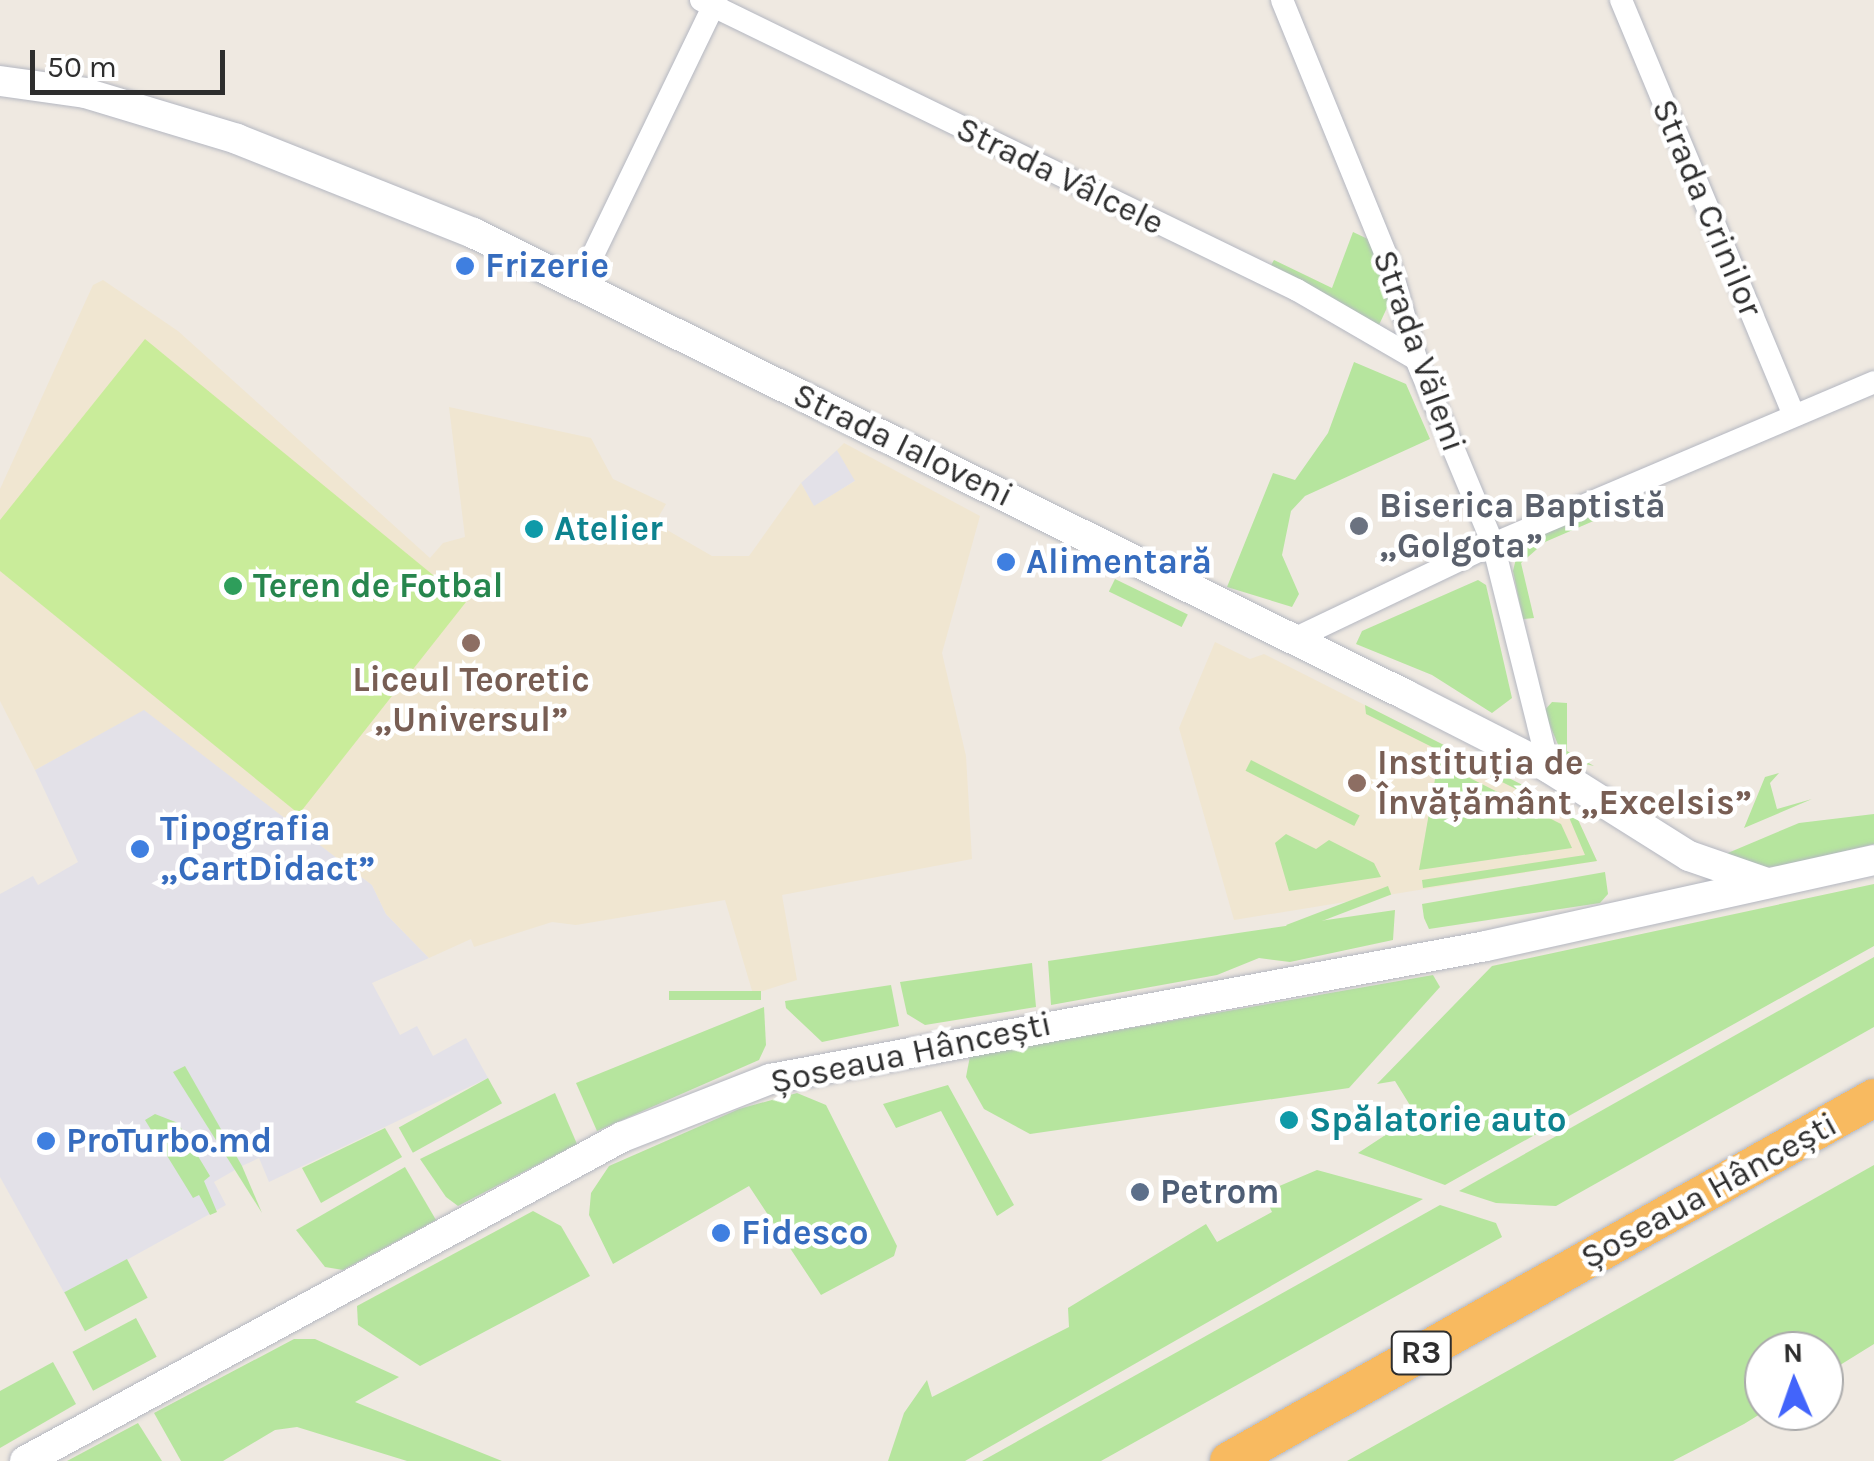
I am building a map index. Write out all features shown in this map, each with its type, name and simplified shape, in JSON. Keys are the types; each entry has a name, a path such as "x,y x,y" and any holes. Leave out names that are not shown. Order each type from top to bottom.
{"highway":[{"name":"Șoseaua Hâncești","path":"1230,1461 1874,1098"}],"street":[{"name":"Strada Văleni","path":"1282,0 1390,264 1416,358 1493,544 1549,768"},
{"name":"Strada Crinilor","path":"1621,0 1794,414"},
{"name":"Strada Vâlcele","path":"710,2 1297,290 1416,358"},
{"path":"578,286 710,2"},
{"name":"Strada Ialoveni","path":"0,81 85,93 237,139 474,232 1549,768 1688,856 1774,885"},
{"path":"1294,638 1493,544 1874,382"},
{"name":"Șoseaua Hâncești","path":"24,1461 622,1137 770,1079 1486,946 1874,860"}],"shaded area":[{"name":"Liceul Teoretic „Universul”","path":"103,280 178,331 430,558 443,543 465,537 449,407 591,438 613,479 666,504 655,523 712,556 749,556 801,483 814,506 855,481 837,450 844,443 980,516 942,653 966,756 972,859 782,895 797,980 753,994 725,900 576,925 552,922 474,947 471,939 429,958 386,914 372,885 144,710 35,770 0,701 0,489 93,285"},
{"path":"837,450 856,480 814,507 801,483"},
{"name":"Instituția de Învățământ „Excelsis”","path":"1215,642 1250,659 1264,654 1574,811 1597,861 1234,920 1179,728"},
{"path":"144,709 372,885 386,914 429,958 372,983 400,1035 417,1026 433,1056 466,1038 488,1078 269,1182 259,1158 242,1166 214,1182 226,1205 65,1294 0,1177 0,894 33,876 38,885 78,862 35,770"}],"green space":[{"path":"1353,232 1370,240 1391,299 1379,325 1270,267 1274,260 1332,288"},
{"name":"Teren de Fotbal","path":"145,339 466,602 299,814 0,571 0,520"},
{"path":"1354,362 1406,384 1430,439 1305,496 1291,511 1282,555 1299,594 1292,607 1227,587 1273,473 1295,480 1328,433"},
{"path":"1639,494 1642,500 1545,542 1521,563 1534,618 1523,619 1513,571 1518,550 1531,546 1540,532"},
{"path":"1115,579 1188,615 1182,627 1109,592"},
{"path":"1478,580 1486,585 1512,698 1492,713 1432,675 1356,644 1362,631"},
{"path":"1552,702 1567,703 1567,751 1594,766 1564,759 1544,711"},
{"path":"1365,705 1574,811 1597,861 1423,888 1422,880 1585,855 1568,815 1366,714"},
{"path":"1251,760 1360,815 1354,826 1246,771"},
{"path":"1438,762 1561,824 1572,848 1419,870"},
{"path":"1779,773 1770,783 1777,809 1812,799 1744,828 1765,777"},
{"path":"1874,814 1874,844 1784,866 1751,868 1716,858 1799,823"},
{"path":"1286,834 1316,849 1329,840 1374,863 1381,877 1289,891 1275,843"},
{"path":"1605,872 1608,894 1600,903 1429,929 1424,918 1422,904"},
{"path":"1874,884 1874,946 1445,1185 1358,1153 1416,1115 1395,1081 1377,1084 1492,966"},
{"path":"1388,886 1391,894 1289,933 1286,925"},
{"path":"1395,910 1393,940 1290,962 1259,958 1217,975 1051,1005 1048,961"},
{"path":"1874,957 1874,1027 1556,1206 1496,1203 1459,1191"},
{"path":"1032,963 1036,1007 925,1025 907,1014 900,982"},
{"path":"1433,975 1440,987 1349,1088 1030,1134 984,1109 966,1077 970,1056"},
{"path":"891,985 899,1026 822,1042 786,1008 785,1001"},
{"path":"669,991 761,991 761,1000 669,1000"},
{"path":"764,1007 766,1045 759,1060 597,1131 576,1083"},
{"path":"185,1066 242,1166 262,1213 173,1072"},
{"path":"488,1078 502,1103 413,1153 399,1127"},
{"path":"948,1085 1014,1205 997,1216 941,1111 896,1128 883,1104"},
{"path":"555,1093 577,1144 458,1206 446,1197 420,1159"},
{"path":"797,1093 826,1105 897,1246 894,1256 821,1295 749,1186 613,1264 589,1215 591,1193 609,1166 739,1109"},
{"path":"155,1114 178,1123 210,1176 204,1181 217,1212 210,1215 199,1195 193,1198 145,1120"},
{"path":"385,1128 402,1157 321,1203 302,1168"},
{"path":"1874,1165 1874,1344 1844,1363 1844,1331 1744,1331 1744,1424 1673,1461 1347,1461"},
{"path":"405,1167 436,1220 343,1270 325,1267 296,1230"},
{"path":"1317,1170 1423,1199 965,1461 888,1461 904,1413 927,1380 932,1397 1069,1327 1068,1308 1206,1224 1217,1242 1272,1212 1263,1193"},
{"path":"1440,1205 1496,1223 1502,1237 1101,1461 982,1461"},
{"path":"533,1211 561,1226 590,1276 420,1366 358,1325 357,1306"},
{"path":"127,1259 148,1298 85,1331 64,1292"},
{"path":"136,1318 157,1357 93,1391 72,1352"},
{"path":"294,1339 315,1339 399,1377 355,1402 502,1461 407,1461 297,1427 275,1430 223,1461 181,1461 154,1413"},
{"path":"53,1362 76,1404 0,1448 0,1391"},
{"path":"138,1423 162,1461 67,1461"}],"place":[{"name":"Frizerie","path":"465,266"},
{"name":"Biserica Baptistă „Golgota”","path":"1359,526"},
{"name":"Atelier","path":"534,529"},
{"name":"Alimentară","path":"1006,562"},
{"name":"Teren de Fotbal","path":"233,586"},
{"name":"Liceul Teoretic „Universul”","path":"471,643"},
{"name":"Instituția de Învățământ „Excelsis”","path":"1357,783"},
{"name":"Tipografia „CartDidact”","path":"140,849"},
{"name":"Spălatorie auto","path":"1289,1120"},
{"name":"ProTurbo.md","path":"46,1141"},
{"name":"Petrom","path":"1140,1192"},
{"name":"Fidesco","path":"721,1233"}]}
